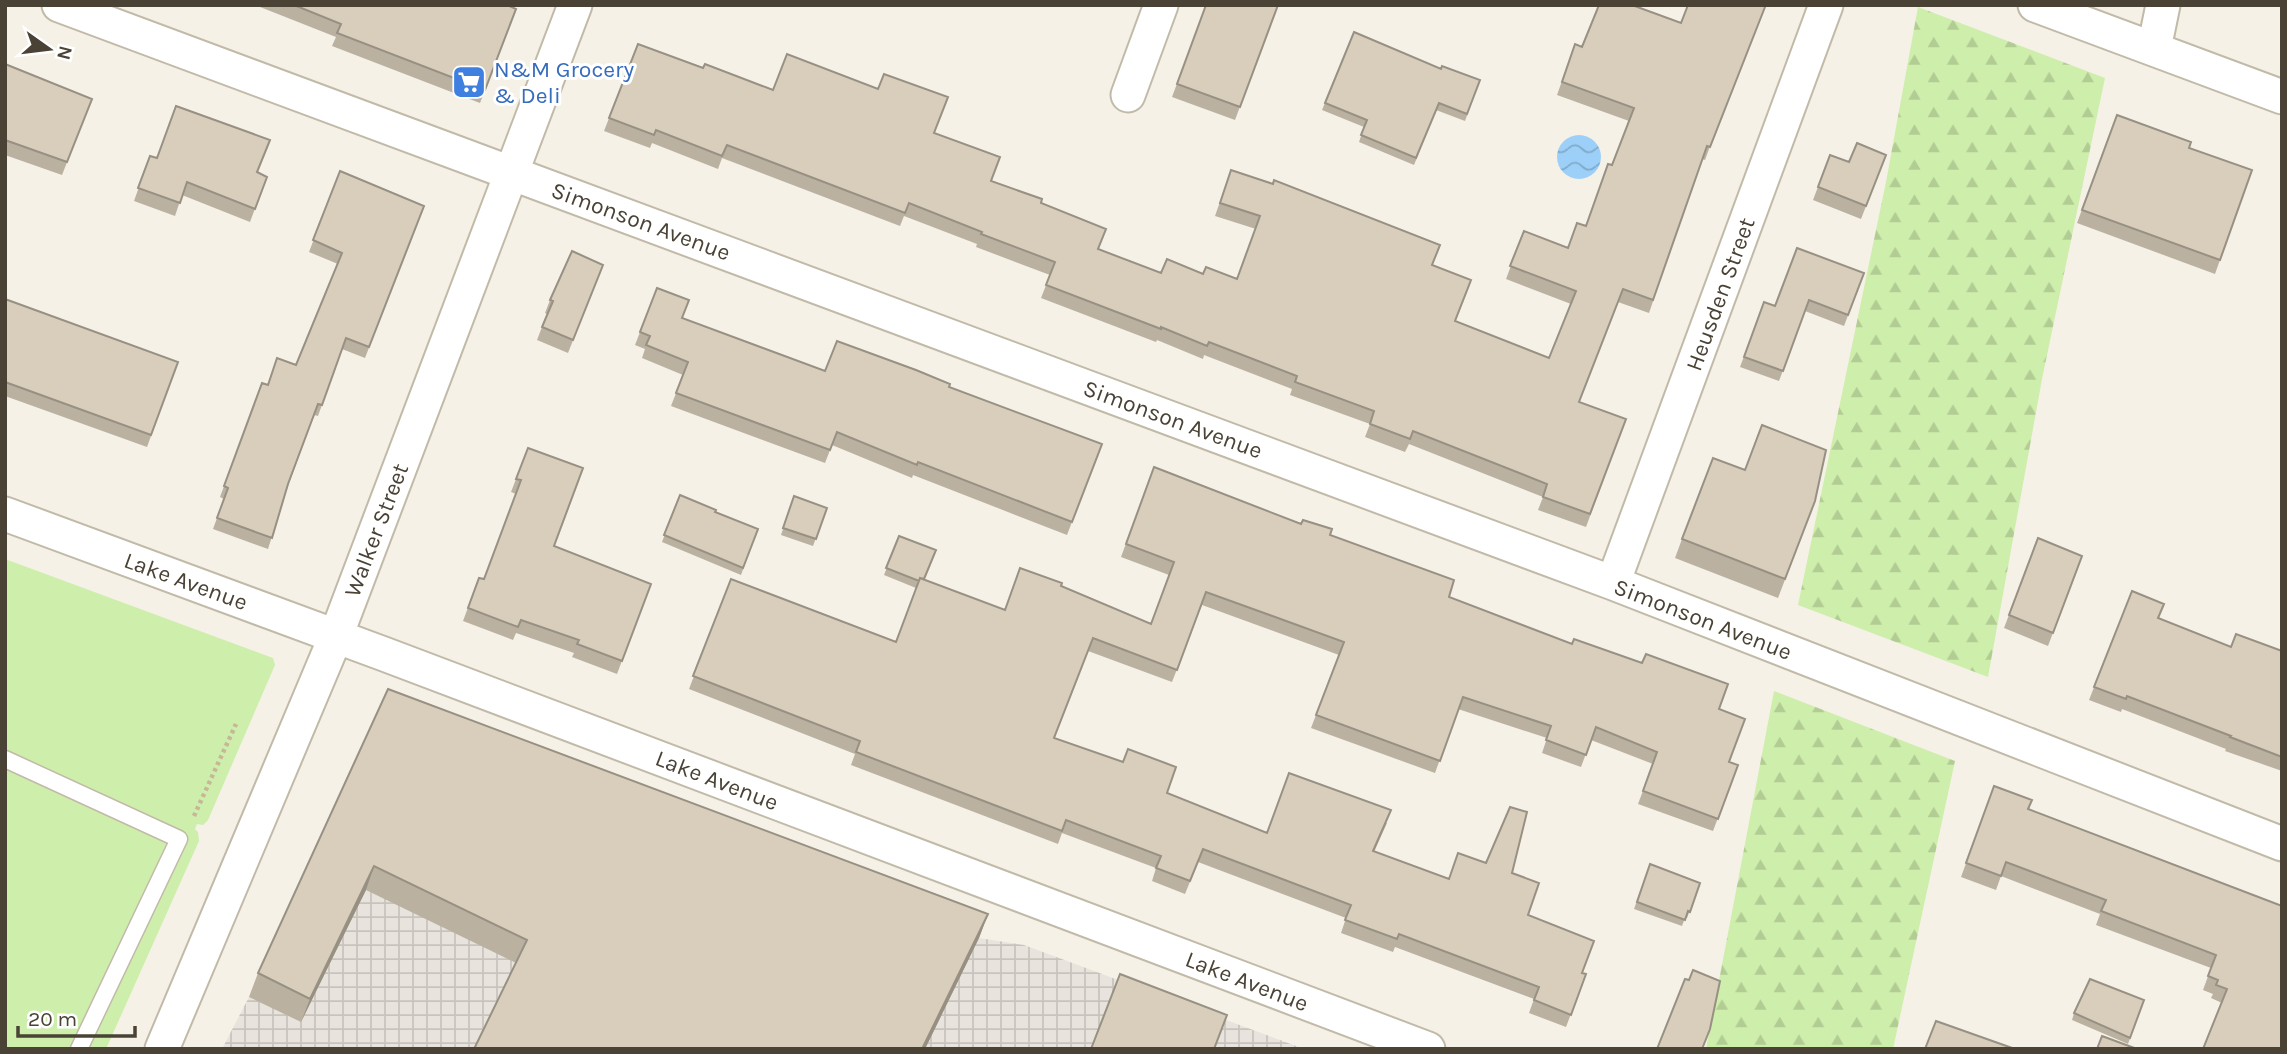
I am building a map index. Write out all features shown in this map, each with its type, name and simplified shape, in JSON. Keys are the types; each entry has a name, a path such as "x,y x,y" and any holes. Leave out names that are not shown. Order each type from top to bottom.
{"street":[{"name":"Simonson Avenue","path":"60,5 1613,583 1963,722 2282,844"},
{"name":"Walker Street","path":"162,1049 336,636 575,5"},
{"path":"1128,95 1161,5"},
{"name":"Heusden Street","path":"1613,583 1826,5"},
{"path":"2035,5 2282,97"},
{"path":"2142,44 2163,5"},
{"name":"Lake Avenue","path":"5,514 336,636 1428,1049"}],"lane":[{"path":"5,759 178,839 79,1049"}],"path":[{"path":"190,824 236,724"}],"shaded area":[{"path":"380,712 979,938 1024,945 1304,1049 222,1049 249,997"}],"green space":[{"path":"1918,7 2105,78 2042,379 1988,677 1798,605 1886,182"},
{"path":"5,559 273,658 275,665 208,820 203,825 197,824 195,829 199,841 106,1049 5,1049"},
{"path":"1774,691 1955,761 1893,1049 1706,1049"}],"water":[{"path":"1579,135 1588,136 1595,141 1600,148 1600,166 1595,173 1588,178 1579,179 1570,178 1563,173 1558,166 1557,157 1558,148 1563,141 1570,136"}],"building":[{"path":"294,5 507,5 516,9 485,90 337,33 341,24"},
{"path":"1206,5 1278,5 1240,107 1177,84"},
{"path":"1599,5 1632,5 1681,23 1688,5 1765,7 1710,147 1707,146 1653,300 1623,289 1579,402 1626,419 1590,514 1543,497 1547,484 1413,431 1410,439 1370,424 1374,411 1295,382 1297,376 1209,342 1207,346 1046,285 1055,262 981,234 982,232 909,203 905,213 727,145 722,156 656,130 654,135 609,118 638,44 703,68 705,64 773,90 787,54 878,89 884,74 948,97 934,133 1000,157 991,181 1042,199 1041,203 1106,229 1098,249 1161,273 1167,259 1203,274 1206,267 1237,279 1260,216 1220,203 1231,170 1273,184 1274,180 1440,245 1432,265 1471,280 1455,321 1549,358 1576,291 1510,266 1524,231 1568,248 1577,223 1586,226 1608,164 1612,165 1634,108 1562,82 1575,44 1582,47"},
{"path":"1354,32 1441,69 1442,66 1480,80 1467,114 1439,103 1416,158 1361,135 1367,120 1325,103"},
{"path":"5,64 92,99 67,162 5,140"},
{"path":"176,106 270,140 257,172 267,177 255,209 187,182 180,203 138,188 150,156 157,158"},
{"path":"2117,115 2191,142 2189,148 2252,170 2220,260 2082,210"},
{"path":"1857,143 1886,155 1866,206 1818,187 1830,155 1849,162"},
{"path":"340,171 424,206 369,347 346,338 322,405 318,404 288,484 272,538 217,518 228,488 224,486 262,383 268,385 277,358 296,365 342,253 313,240"},
{"path":"1797,248 1864,273 1848,315 1809,300 1783,371 1744,357 1764,302 1775,306"},
{"path":"572,251 603,265 573,340 542,327 553,301 550,300"},
{"path":"657,288 689,300 682,318 825,371 837,341 916,370 950,384 949,387 1102,444 1072,522 918,462 917,465 837,432 830,450 676,393 688,362 646,345 650,336 640,332"},
{"path":"5,299 178,362 151,435 5,382"},
{"path":"1762,425 1826,450 1815,501 1785,579 1682,539 1713,458 1745,470"},
{"path":"528,448 583,468 554,546 651,584 622,661 577,644 579,640 521,620 518,627 468,608 479,578 484,579 521,480 516,479"},
{"path":"1154,467 1301,524 1303,520 1332,529 1330,535 1454,580 1449,597 1572,644 1574,639 1642,663 1646,654 1728,684 1719,709 1745,719 1729,762 1738,765 1718,819 1643,791 1657,752 1596,727 1586,755 1546,740 1551,726 1463,697 1440,761 1316,715 1344,642 1206,592 1177,670 1093,638 1054,738 1123,762 1128,749 1176,767 1167,793 1267,833 1289,773 1391,810 1373,851 1449,879 1458,853 1486,863 1510,807 1527,812 1512,873 1539,883 1528,915 1594,941 1582,973 1586,974 1571,1015 1534,1000 1539,987 1399,934 1397,939 1345,920 1351,905 1203,849 1190,881 1156,868 1161,856 1066,820 1062,831 856,752 860,741 693,676 731,579 896,642 920,578 1005,610 1020,568 1062,583 1061,586 1151,624 1174,562 1126,544"},
{"path":"680,495 758,529 743,568 664,535"},
{"path":"794,496 827,508 816,539 783,528"},
{"path":"899,536 936,550 924,579 920,578 919,581 886,568"},
{"path":"2038,538 2082,556 2053,633 2009,615"},
{"path":"2132,591 2164,604 2158,618 2231,647 2236,634 2282,651 2282,757 2127,696 2126,699 2094,687"},
{"path":"388,689 988,914 922,1049 474,1049 527,940 374,866 310,999 258,973"},
{"path":"1994,786 2032,800 2028,809 2282,906 2280,1049 2203,1049 2227,989 2216,985 2218,980 2208,976 2216,955 2101,911 2106,900 2006,862 2001,876 1966,863"},
{"path":"1650,864 1700,883 1685,920 1637,902"},
{"path":"1693,970 1720,981 1710,1029 1702,1049 1657,1049 1685,979 1689,980"},
{"path":"1120,974 1227,1015 1214,1049 1091,1049"},
{"path":"2090,979 2144,1000 2130,1038 2074,1013"},
{"path":"1936,1021 2015,1049 1925,1049"},
{"path":"2102,1036 2137,1049 2097,1049"}],"place":[{"name":"N&M Grocery & Deli","path":"469,82"}]}
